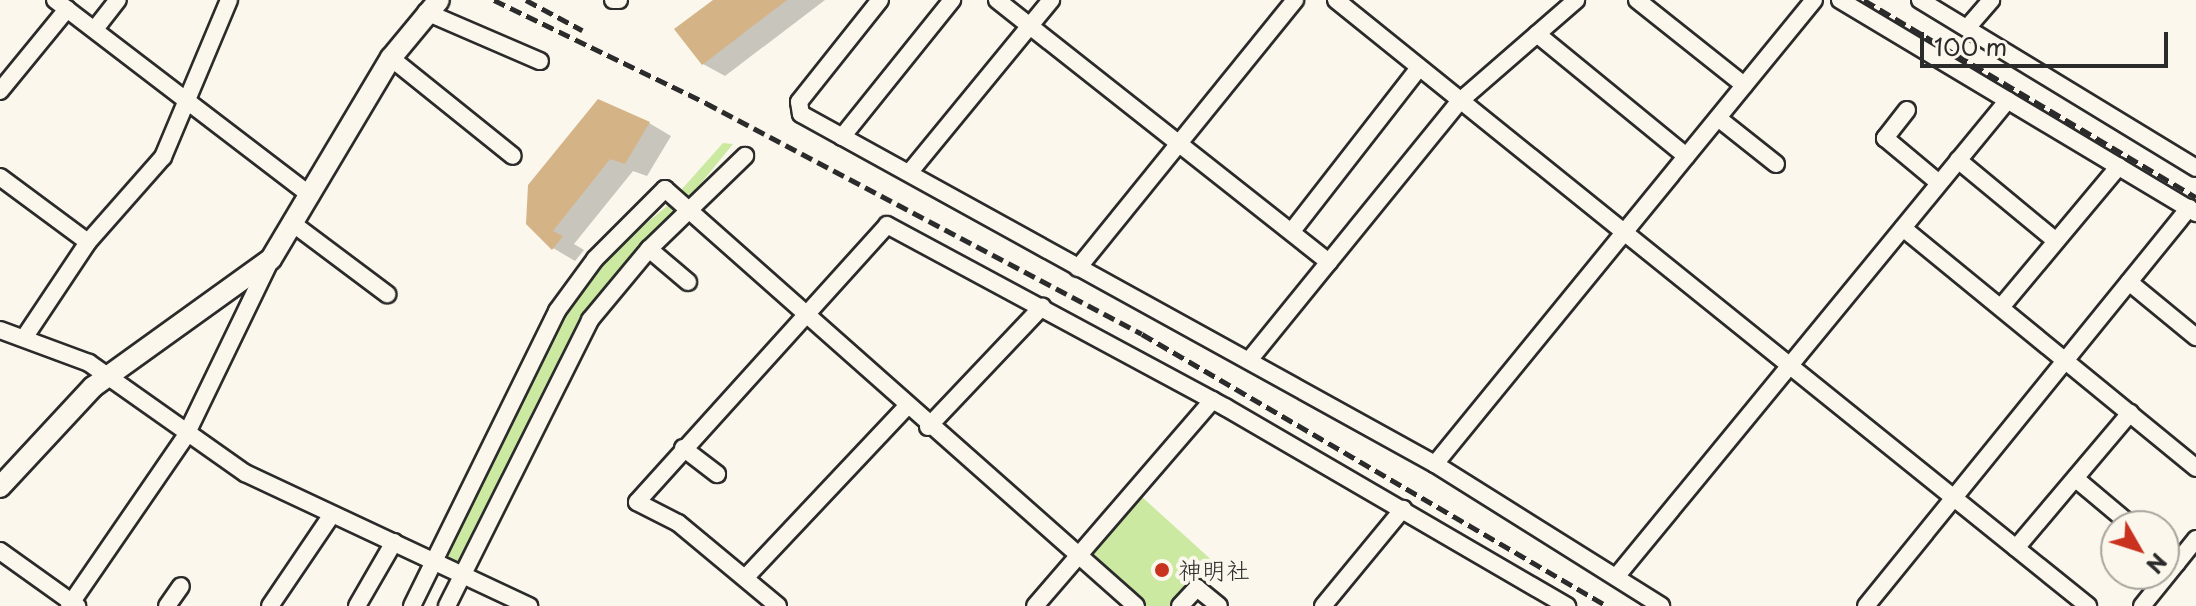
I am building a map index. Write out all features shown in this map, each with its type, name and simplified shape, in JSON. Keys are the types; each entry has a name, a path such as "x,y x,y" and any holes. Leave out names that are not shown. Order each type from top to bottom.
{"main road":[{"path":"0,487 110,376 271,259 296,226 391,58 432,6"}],"street":[{"path":"95,29 118,0"},
{"path":"24,338 88,242 163,157 190,100 190,83 229,0"},
{"path":"880,0 797,108 842,137 1250,359 1435,464 1661,606"},
{"path":"842,137 952,0"},
{"path":"997,0 1329,262"},
{"path":"909,173 1051,0"},
{"path":"1078,268 1295,0"},
{"path":"1336,0 2088,606"},
{"path":"1250,359 1460,101 1576,0"},
{"path":"1637,0 1744,85"},
{"path":"1435,464 1814,0"},
{"path":"1840,0 2192,211 2129,282 1866,606"},
{"path":"1920,0 2196,168"},
{"path":"1967,28 1991,0"},
{"path":"0,91 61,5 190,100 311,196"},
{"path":"432,6 540,61"},
{"path":"1537,34 1686,156"},
{"path":"391,58 513,156"},
{"path":"1292,231 1418,69"},
{"path":"1616,577 2008,100"},
{"path":"1907,110 1885,138 1939,183"},
{"path":"1718,118 1776,164"},
{"path":"447,606 465,575 571,352 649,249 745,156"},
{"path":"1958,160 2056,241"},
{"path":"2002,306 2119,166"},
{"path":"0,177 88,242"},
{"path":"412,606 576,281 665,189 928,427 1076,558 1136,606"},
{"path":"778,606 746,577 637,502 887,225 1213,400 1567,606"},
{"path":"296,226 387,294"},
{"path":"1903,228 2196,468"},
{"path":"649,249 688,282"},
{"path":"2,557 73,605 185,437 271,259"},
{"path":"2129,282 2196,337"},
{"path":"928,427 1042,307"},
{"path":"0,330 110,376 185,437 331,516 434,560 529,606"},
{"path":"1035,606 1213,400"},
{"path":"746,577 906,407"},
{"path":"2016,548 2130,413"},
{"path":"683,448 717,474"},
{"path":"2076,479 2113,510"},
{"path":"1323,606 1403,509"},
{"path":"270,606 331,516"},
{"path":"357,606 394,542"},
{"path":"167,606 181,586"},
{"path":"1180,606 1197,588 1219,606"}],"green space":[{"path":"723,143 733,144 590,320 465,575 434,560 576,281 666,207"},
{"path":"1142,497 1216,564 1180,606 1139,606 1081,565"}],"building":[{"path":"713,0 787,0 702,65 674,29"},
{"path":"598,99 650,122 625,164 610,159 553,231 563,236 552,250 526,224 528,185"}],"railway":[{"path":"494,0 706,103 1142,334 1607,606"},
{"path":"526,0 582,30"},
{"path":"1864,0 2196,197"}],"place":[{"name":"神明社","path":"1162,570"}]}
